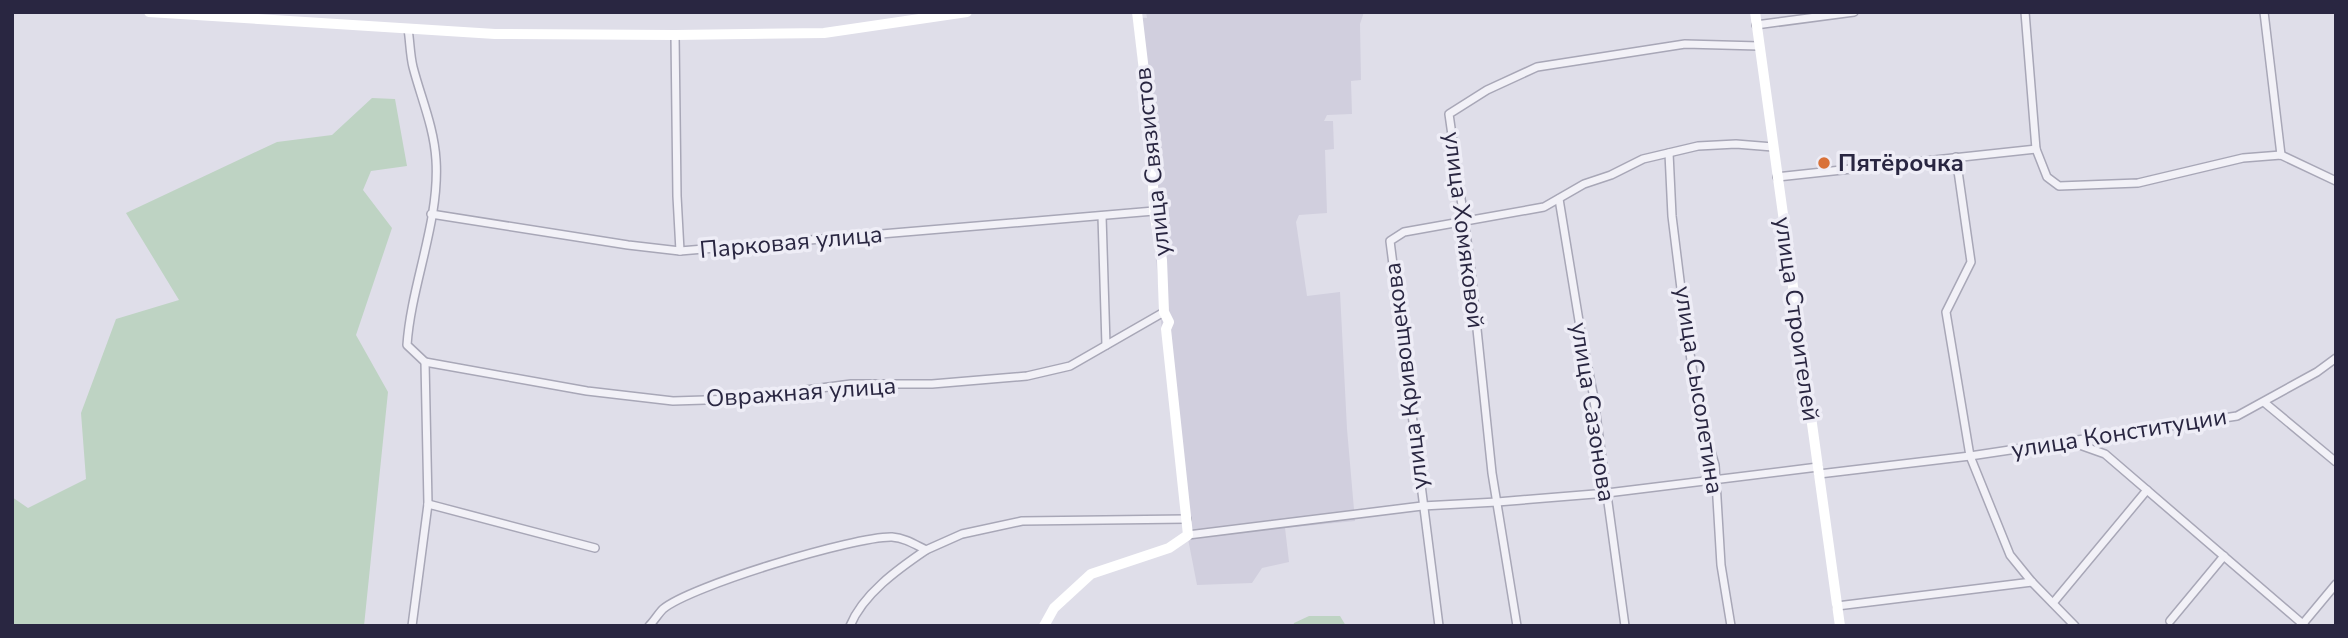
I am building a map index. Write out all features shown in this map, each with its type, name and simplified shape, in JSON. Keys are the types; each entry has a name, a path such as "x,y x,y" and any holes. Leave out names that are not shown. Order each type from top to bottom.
{"main road":[{"path":"149,12 495,34 676,35 824,33 967,12"},
{"name":"улица Связистов","path":"1137,12 1151,130 1154,211 1164,283 1164,312 1168,322 1166,329 1188,535"},
{"name":"улица Строителей","path":"1755,12 1840,626"},
{"path":"1044,626 1054,608 1091,574 1169,548 1188,535"}],"street":[{"path":"1756,25 1854,12"},
{"path":"2025,12 2036,149 2047,177 2059,186 2138,183 2243,158 2281,155 2336,181"},
{"path":"2264,12 2281,155"},
{"path":"408,29 412,65 427,110 436,160 431,214 423,264 409,316 407,345 425,362 428,504 412,626"},
{"path":"676,35 680,251"},
{"name":"улица Хомяковой","path":"1517,626 1497,502 1464,223 1448,114 1488,90 1537,67 1685,44 1759,46"},
{"path":"1464,223 1544,207 1584,184 1611,175 1643,159 1698,146 1736,144 1773,147"},
{"path":"1777,177 2036,149"},
{"name":"улица Сысолетина","path":"1669,153 1672,216 1685,321 1699,412 1715,465 1721,565 1731,626"},
{"path":"1956,157 1971,262 1946,312 1970,456 2010,555 2032,582 2076,626"},
{"name":"улица Сазонова","path":"1559,199 1593,393 1625,626"},
{"name":"Парковая улица","path":"431,214 680,251 1154,211"},
{"path":"1102,216 1106,345"},
{"name":"улица Кривощекова","path":"1422,506 1390,241 1404,232 1464,223"},
{"name":"Овражная улица","path":"425,362 587,391 673,401 725,400 851,384 932,384 1027,376 1070,366 1164,312"},
{"name":"улица Конституции","path":"1188,535 1422,506 1606,493 1716,479 1970,456 2070,442 2237,416 2317,372 2336,358"},
{"path":"2265,402 2336,462"},
{"path":"2070,442 2105,454 2303,625 2336,584"},
{"path":"2053,603 2147,490"},
{"path":"428,504 595,548"},
{"path":"1422,506 1439,626"},
{"path":"850,626 856,611 898,569 926,550 962,534 1022,520 1187,519"},
{"path":"649,626 663,609 693,593 782,562 888,537 904,538 926,550"},
{"path":"2170,621 2224,556"},
{"path":"1837,606 2032,582"}],"shaded area":[{"path":"1146,12 1364,12 1360,24 1361,80 1351,81 1352,114 1327,115 1324,121 1333,121 1334,149 1325,150 1327,213 1299,215 1296,222 1307,296 1340,292 1355,521 1285,528 1289,562 1262,568 1252,583 1197,585 1183,513 1162,334 1146,129 1133,17 1147,18"}],"green space":[{"path":"372,98 395,99 407,166 371,171 363,190 392,228 356,335 388,392 364,626 12,626 12,497 28,508 86,479 81,413 116,319 179,300 126,213 277,142 332,135"},
{"path":"1309,616 1340,616 1346,626 1293,626"}],"place":[{"name":"Пятёрочка","path":"1824,163"}]}
